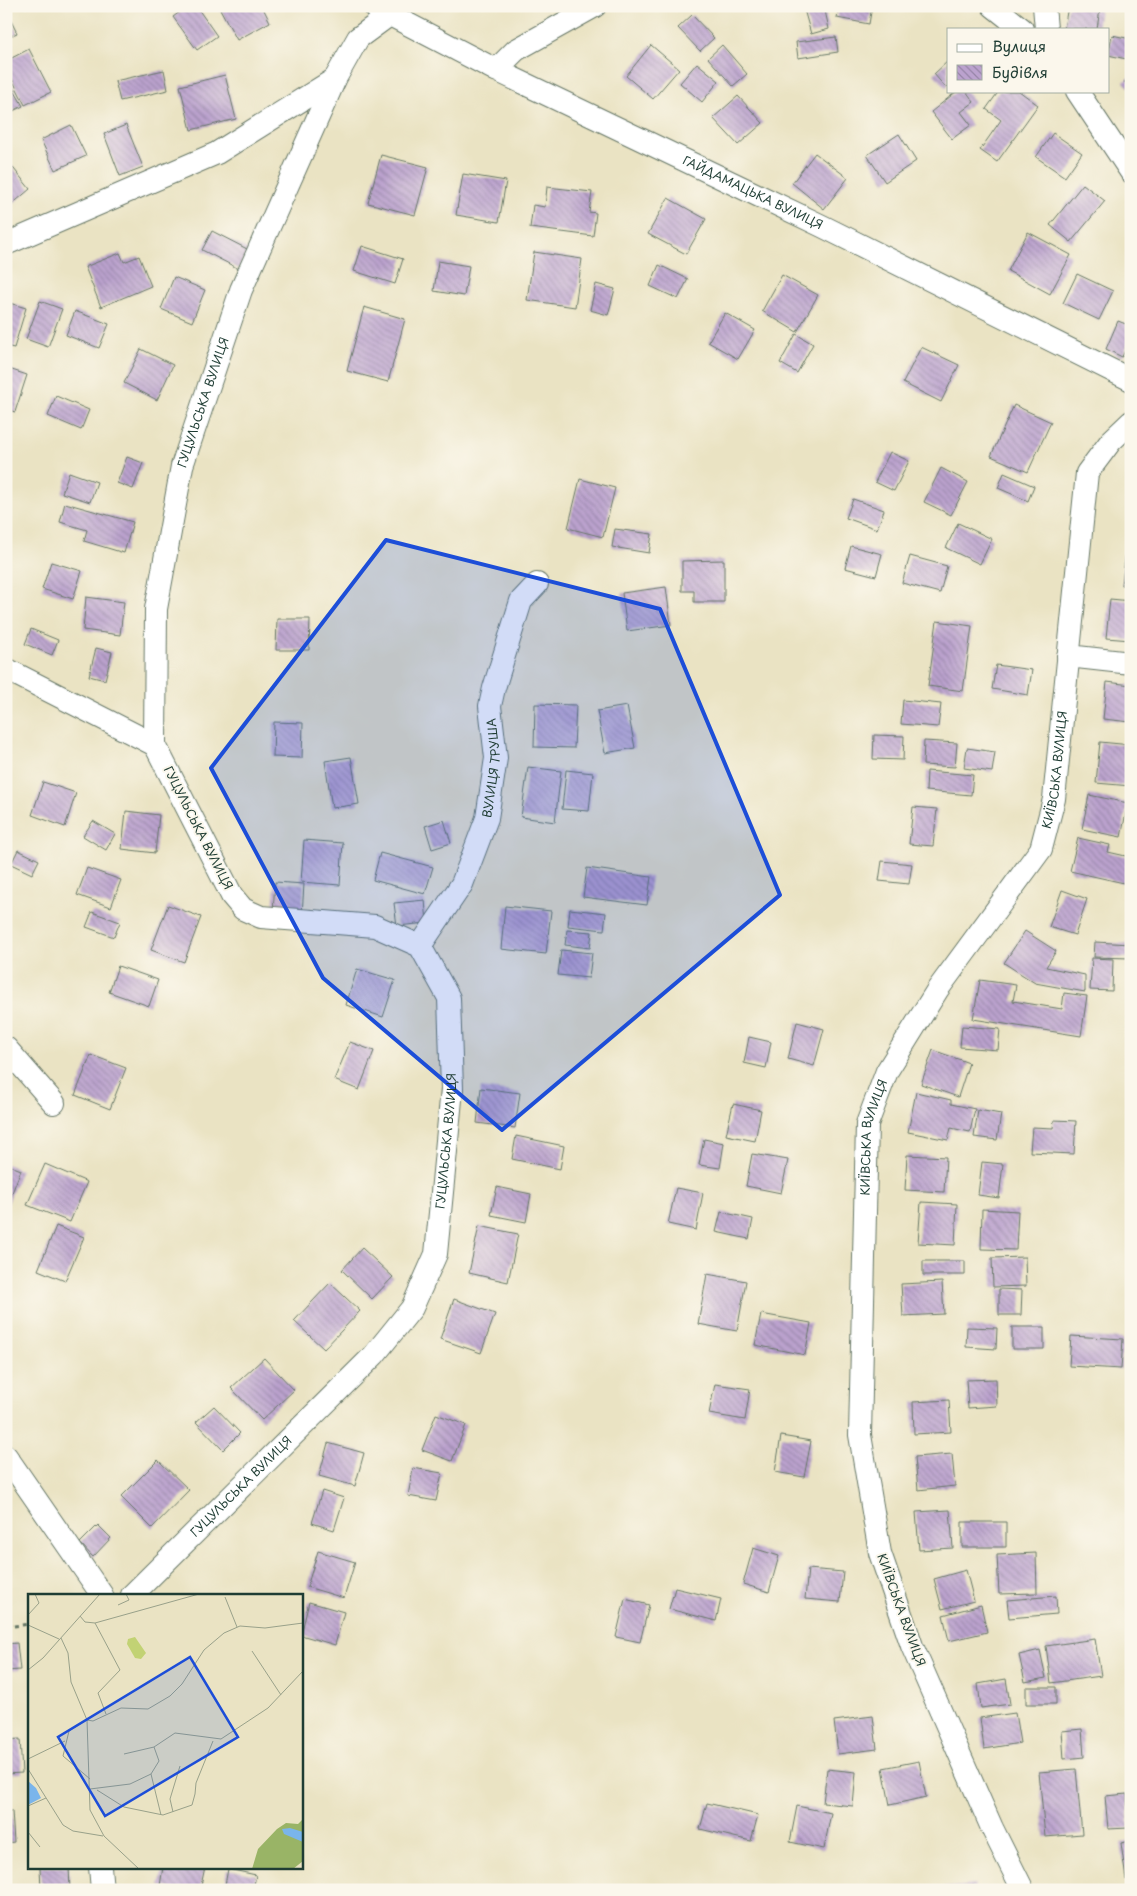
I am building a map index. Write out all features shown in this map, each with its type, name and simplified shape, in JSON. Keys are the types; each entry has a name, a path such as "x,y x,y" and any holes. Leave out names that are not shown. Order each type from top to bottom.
{"street":[{"path":"496,70 516,50 595,6"},
{"path":"993,6 1021,28"},
{"path":"1044,6 1046,28"},
{"name":"ГАЙДАМАЦЬКА ВУЛИЦЯ","path":"381,11 496,70 822,226 1131,380"},
{"name":"ГУЦУЛЬСЬКА ВУЛИЦЯ","path":"133,1594 374,1355 412,1308 436,1254 452,1089 449,998 420,946 375,926 261,917 243,909 232,896 155,745 156,610 182,466 241,290 335,79 358,38 381,11"},
{"name":"ГУЦУЛЬСЬКА ВУЛИЦЯ","path":"6,244 217,153 335,79"},
{"path":"1078,92 1131,172"},
{"name":"КИЇВСЬКА ВУЛИЦЯ","path":"1023,1890 992,1828 912,1646 880,1553 860,1435 867,1124 887,1071 933,997 1041,849 1054,798 1087,473 1111,441 1131,422"},
{"name":"ВУЛИЦЯ ТРУША","path":"420,946 462,884 487,818 496,758 490,706 521,601 537,584"},
{"path":"1068,656 1131,663"},
{"path":"6,669 155,745"},
{"path":"6,1048 54,1103"},
{"path":"6,1456 101,1594"},
{"path":"100,1868 102,1890"}],"path":[{"path":"6,1628 28,1624"}],"highlighted area":[{"path":"386,540 660,609 780,895 502,1130 323,978 211,768"}],"building":[{"path":"188,6 196,6 217,36 197,50 173,17"},
{"path":"224,6 262,6 270,22 237,40 220,9"},
{"path":"803,6 824,6 829,29 811,34"},
{"path":"839,6 872,6 869,24 837,18"},
{"path":"1068,6 1100,9 1097,28 1064,28"},
{"path":"6,11 17,33 6,38"},
{"path":"692,15 714,38 700,51 678,28"},
{"path":"1112,35 1131,39 1131,60 1110,55"},
{"path":"836,37 838,52 798,58 796,42"},
{"path":"651,45 679,69 653,99 626,76"},
{"path":"722,45 747,74 733,86 708,58"},
{"path":"29,49 51,92 25,105 6,67 6,61"},
{"path":"947,62 946,88 934,74"},
{"path":"697,63 719,81 702,102 680,83"},
{"path":"164,70 168,90 120,101 115,81"},
{"path":"225,75 236,119 191,130 180,86"},
{"path":"1131,75 1131,89 1124,82"},
{"path":"10,83 23,106 9,113 6,109 6,85"},
{"path":"956,92 967,92 974,102 961,112 971,125 952,139 931,112"},
{"path":"998,92 1020,92 1038,105 997,162 980,150 1001,120 986,109"},
{"path":"738,96 763,123 738,145 713,118"},
{"path":"71,125 86,156 55,170 41,140"},
{"path":"126,125 143,167 120,176 104,134"},
{"path":"1053,133 1082,153 1065,177 1036,157"},
{"path":"899,134 916,161 885,182 867,155"},
{"path":"815,153 848,178 824,209 792,183"},
{"path":"381,155 428,167 415,215 368,203"},
{"path":"6,159 30,189 10,206 6,201"},
{"path":"463,174 506,181 499,222 456,215"},
{"path":"1083,184 1105,201 1071,242 1050,225"},
{"path":"547,187 592,192 589,212 596,213 593,236 530,228 533,205 545,207"},
{"path":"668,198 706,219 686,254 648,234"},
{"path":"212,231 249,250 239,269 202,250"},
{"path":"1028,232 1071,255 1050,294 1008,271"},
{"path":"362,246 403,259 395,284 354,271"},
{"path":"534,252 582,259 575,307 527,300"},
{"path":"120,253 124,262 139,256 151,286 101,307 85,267"},
{"path":"438,261 469,266 464,296 434,291"},
{"path":"659,265 688,279 678,299 650,286"},
{"path":"1077,274 1113,291 1099,320 1063,303"},
{"path":"782,275 818,295 797,332 762,311"},
{"path":"174,277 205,290 192,322 161,309"},
{"path":"596,284 615,289 608,315 590,310"},
{"path":"40,301 62,309 48,347 26,339"},
{"path":"6,302 26,308 14,348 6,346"},
{"path":"364,307 405,319 388,382 347,371"},
{"path":"75,311 109,324 99,348 66,335"},
{"path":"725,313 755,330 738,359 708,342"},
{"path":"1118,321 1131,326 1131,338 1122,357 1106,349"},
{"path":"796,334 813,344 797,373 780,363"},
{"path":"921,347 959,365 941,402 903,383"},
{"path":"141,349 173,365 157,400 124,383"},
{"path":"6,368 27,375 15,412 6,409"},
{"path":"56,396 89,410 81,430 48,416"},
{"path":"1014,405 1051,422 1028,472 991,456"},
{"path":"890,452 909,461 894,491 875,482"},
{"path":"127,457 143,463 133,489 117,483"},
{"path":"941,468 968,482 951,515 924,502"},
{"path":"69,472 97,482 90,502 62,493"},
{"path":"1004,473 1034,486 1028,501 998,488"},
{"path":"580,479 615,488 603,537 568,528"},
{"path":"853,499 884,510 877,529 846,518"},
{"path":"65,503 133,522 124,553 84,541 87,530 60,522"},
{"path":"958,523 992,539 980,564 946,548"},
{"path":"615,529 652,534 649,553 612,547"},
{"path":"1127,540 1131,541 1131,587 1122,585"},
{"path":"851,546 882,554 876,576 845,568"},
{"path":"910,556 947,566 940,593 902,583"},
{"path":"724,560 724,602 694,602 694,591 682,591 682,561"},
{"path":"51,562 82,571 73,599 42,589"},
{"path":"666,587 671,625 627,631 622,593"},
{"path":"86,597 124,602 120,635 83,630"},
{"path":"1110,599 1131,601 1131,640 1106,638"},
{"path":"277,619 310,619 309,650 276,650"},
{"path":"937,621 972,626 963,691 928,686"},
{"path":"31,629 58,640 52,655 25,644"},
{"path":"96,648 112,652 105,680 89,676"},
{"path":"996,665 1032,670 1028,695 992,689"},
{"path":"1107,682 1131,685 1131,722 1103,719"},
{"path":"903,700 941,704 938,727 901,724"},
{"path":"535,704 576,705 574,748 534,747"},
{"path":"627,706 635,748 605,753 597,711"},
{"path":"274,722 303,723 302,758 273,757"},
{"path":"874,735 904,736 903,760 873,759"},
{"path":"924,741 957,743 955,767 923,765"},
{"path":"1100,742 1131,745 1131,786 1096,783"},
{"path":"967,748 995,752 992,772 964,768"},
{"path":"351,757 359,804 332,808 325,761"},
{"path":"528,767 561,771 555,822 521,817"},
{"path":"566,770 593,773 589,811 562,809"},
{"path":"927,771 973,775 971,795 926,791"},
{"path":"43,782 76,793 65,827 32,815"},
{"path":"1089,795 1128,803 1121,837 1082,829"},
{"path":"913,807 937,809 933,846 909,844"},
{"path":"126,811 159,815 155,853 122,849"},
{"path":"444,820 451,843 432,849 425,826"},
{"path":"93,821 115,834 106,850 83,836"},
{"path":"1078,838 1110,845 1108,852 1130,857 1124,883 1070,871"},
{"path":"304,840 343,843 340,885 301,882"},
{"path":"18,850 39,860 32,874 11,864"},
{"path":"380,853 433,867 425,894 373,880"},
{"path":"882,861 912,864 909,884 879,881"},
{"path":"87,868 121,880 111,907 77,895"},
{"path":"587,868 651,877 647,905 583,897"},
{"path":"275,882 304,884 302,915 273,912"},
{"path":"1062,890 1087,899 1075,935 1049,927"},
{"path":"425,900 427,923 397,926 394,903"},
{"path":"168,905 201,917 184,962 151,950"},
{"path":"505,906 551,911 546,954 501,949"},
{"path":"570,909 606,913 604,930 568,926"},
{"path":"92,912 120,922 114,937 86,927"},
{"path":"567,930 592,932 590,948 565,945"},
{"path":"1025,931 1056,951 1046,967 1085,975 1085,992 1035,983 1004,963"},
{"path":"1095,942 1131,944 1130,958 1094,957"},
{"path":"561,950 592,953 589,978 558,975"},
{"path":"1092,958 1113,959 1112,991 1090,990"},
{"path":"118,966 158,980 149,1006 109,992"},
{"path":"357,969 395,980 383,1017 346,1005"},
{"path":"980,980 1016,985 1013,1001 1062,1009 1064,993 1087,996 1081,1036 973,1019"},
{"path":"797,1022 824,1029 814,1066 788,1059"},
{"path":"962,1026 1000,1029 998,1050 960,1047"},
{"path":"749,1037 771,1042 766,1068 744,1063"},
{"path":"350,1042 374,1051 359,1090 334,1080"},
{"path":"933,1050 969,1063 958,1097 921,1084"},
{"path":"91,1055 126,1068 110,1109 75,1095"},
{"path":"481,1088 520,1093 515,1128 477,1123"},
{"path":"916,1092 951,1100 951,1104 975,1109 970,1132 951,1128 948,1140 908,1132"},
{"path":"733,1104 761,1110 755,1141 726,1135"},
{"path":"978,1110 1001,1114 997,1140 974,1137"},
{"path":"1054,1120 1076,1121 1074,1154 1030,1152 1032,1127 1053,1128"},
{"path":"516,1136 564,1146 560,1169 512,1159"},
{"path":"704,1139 724,1143 720,1168 699,1165"},
{"path":"752,1154 788,1160 781,1193 746,1186"},
{"path":"907,1155 946,1157 944,1192 905,1190"},
{"path":"982,1162 1003,1164 999,1198 978,1195"},
{"path":"6,1164 21,1170 6,1208"},
{"path":"45,1164 87,1182 70,1222 27,1205"},
{"path":"497,1187 531,1194 526,1222 491,1215"},
{"path":"676,1188 703,1193 696,1230 668,1224"},
{"path":"921,1202 957,1204 955,1245 918,1243"},
{"path":"982,1209 1018,1211 1016,1250 981,1249"},
{"path":"721,1212 753,1219 749,1239 716,1232"},
{"path":"56,1226 84,1237 65,1281 38,1270"},
{"path":"479,1226 518,1234 508,1282 469,1273"},
{"path":"362,1248 393,1277 372,1299 342,1270"},
{"path":"1025,1257 1026,1286 993,1287 992,1258"},
{"path":"923,1261 965,1261 965,1275 923,1275"},
{"path":"707,1274 746,1281 737,1331 698,1324"},
{"path":"942,1282 944,1314 903,1316 901,1284"},
{"path":"330,1283 360,1311 324,1349 294,1321"},
{"path":"999,1289 1022,1290 1021,1315 999,1315"},
{"path":"454,1299 495,1314 481,1353 440,1339"},
{"path":"761,1314 811,1323 805,1355 755,1345"},
{"path":"967,1327 997,1328 996,1349 966,1347"},
{"path":"1012,1327 1044,1327 1044,1349 1012,1349"},
{"path":"1071,1336 1123,1339 1121,1369 1069,1366"},
{"path":"264,1358 294,1390 262,1420 231,1388"},
{"path":"996,1379 997,1406 968,1408 966,1380"},
{"path":"715,1384 750,1389 745,1420 709,1414"},
{"path":"949,1400 951,1432 914,1434 913,1402"},
{"path":"214,1406 240,1433 223,1450 196,1422"},
{"path":"436,1414 466,1425 452,1461 422,1450"},
{"path":"781,1436 811,1441 804,1477 775,1472"},
{"path":"328,1443 364,1453 355,1486 319,1476"},
{"path":"952,1454 955,1486 918,1490 915,1457"},
{"path":"158,1460 189,1490 152,1528 121,1497"},
{"path":"413,1468 442,1473 436,1501 408,1496"},
{"path":"322,1491 344,1498 334,1530 312,1523"},
{"path":"950,1510 953,1548 919,1550 916,1512"},
{"path":"962,1522 1006,1522 1006,1547 962,1547"},
{"path":"98,1525 111,1538 93,1557 80,1543"},
{"path":"753,1548 779,1556 769,1592 743,1584"},
{"path":"318,1551 355,1562 344,1598 307,1587"},
{"path":"1036,1553 1037,1593 999,1594 997,1555"},
{"path":"808,1569 843,1572 840,1602 805,1599"},
{"path":"966,1570 974,1601 942,1609 934,1579"},
{"path":"675,1588 721,1599 716,1621 669,1609"},
{"path":"1056,1596 1057,1614 1009,1618 1007,1600"},
{"path":"625,1599 649,1605 640,1642 616,1637"},
{"path":"309,1602 344,1612 335,1645 302,1635"},
{"path":"981,1605 987,1632 949,1641 943,1615"},
{"path":"1095,1639 1101,1676 1051,1683 1046,1646"},
{"path":"17,1643 20,1670 6,1671 6,1644"},
{"path":"1040,1650 1046,1678 1025,1682 1019,1655"},
{"path":"1006,1679 1010,1704 981,1708 978,1684"},
{"path":"1026,1687 1056,1687 1056,1704 1026,1704"},
{"path":"1015,1713 1020,1743 984,1749 980,1718"},
{"path":"873,1716 877,1749 838,1754 834,1721"},
{"path":"1082,1729 1084,1757 1064,1759 1062,1731"},
{"path":"20,1739 22,1773 6,1774 6,1740"},
{"path":"919,1761 926,1797 890,1805 883,1768"},
{"path":"827,1769 856,1772 853,1806 823,1803"},
{"path":"1076,1769 1082,1834 1045,1837 1039,1772"},
{"path":"1127,1794 1129,1828 1108,1829 1105,1796"},
{"path":"707,1803 758,1815 751,1841 700,1829"},
{"path":"797,1806 831,1813 824,1849 790,1842"},
{"path":"6,1811 12,1811 14,1842 6,1843"},
{"path":"1131,1841 1131,1880 1126,1880 1121,1843"},
{"path":"40,1868 69,1868 70,1890 41,1890"},
{"path":"163,1868 205,1868 200,1890 178,1890 160,1886"},
{"path":"228,1869 256,1875 253,1890 224,1890"},
{"path":"974,1885 975,1890 943,1890 943,1888"}]}
